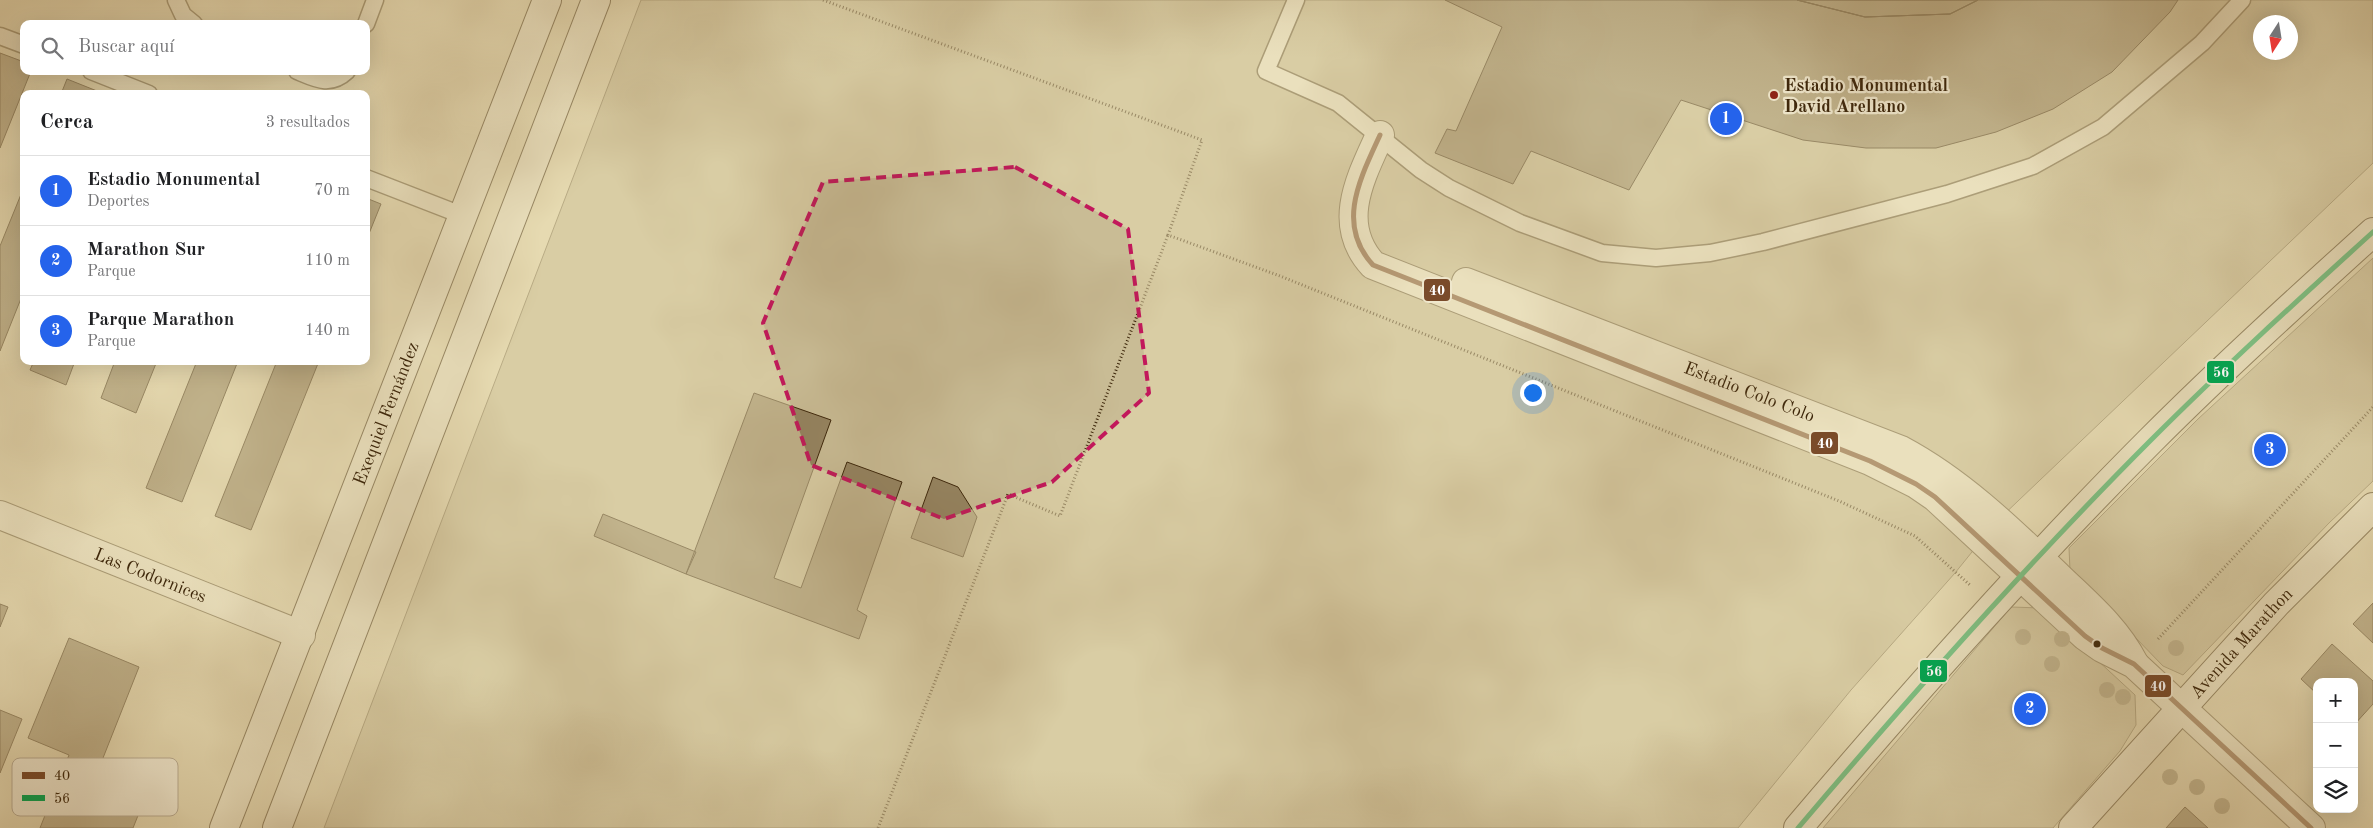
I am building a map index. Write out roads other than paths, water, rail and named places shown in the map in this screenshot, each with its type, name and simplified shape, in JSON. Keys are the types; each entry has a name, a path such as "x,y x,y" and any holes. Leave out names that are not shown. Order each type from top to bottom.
{"main road":[{"name":"Exequiel Fernández","path":"224,828 301,635 547,0"},
{"path":"277,828 596,0"},
{"name":"Estadio Colo Colo","path":"1380,135 1353,201 1365,234 1371,242 1394,255 1901,450 1947,477 2030,566 2104,620 2127,649 2134,664 2311,828"},
{"path":"1798,828 2030,566 2150,441 2373,232"},
{"name":"Avenida Marathon","path":"2073,828 2276,604 2373,507"},
{"name":"Las Codornices","path":"0,516 301,635"}],"lane":[{"path":"176,0 183,14 190,20"},
{"path":"368,20 375,0"},
{"path":"1296,0 1266,71 1338,103 1380,135 1395,151 1450,188 1520,223 1602,254 1656,258 1710,253 1762,242 1947,194 2033,166 2103,127 2202,43 2242,0"},
{"path":"0,36 20,44"},
{"path":"100,75 138,90"},
{"path":"307,75 322,81 332,81 341,75"},
{"path":"370,180 464,216"}],"place":[{"name":"Estadio Monumental David Arellano","path":"1774,95"},
{"name":"Estadio Monumental","path":"1726,119"},
{"name":"Parque Marathon","path":"2270,450"},
{"name":"Marathon Sur","path":"2030,709"}]}
